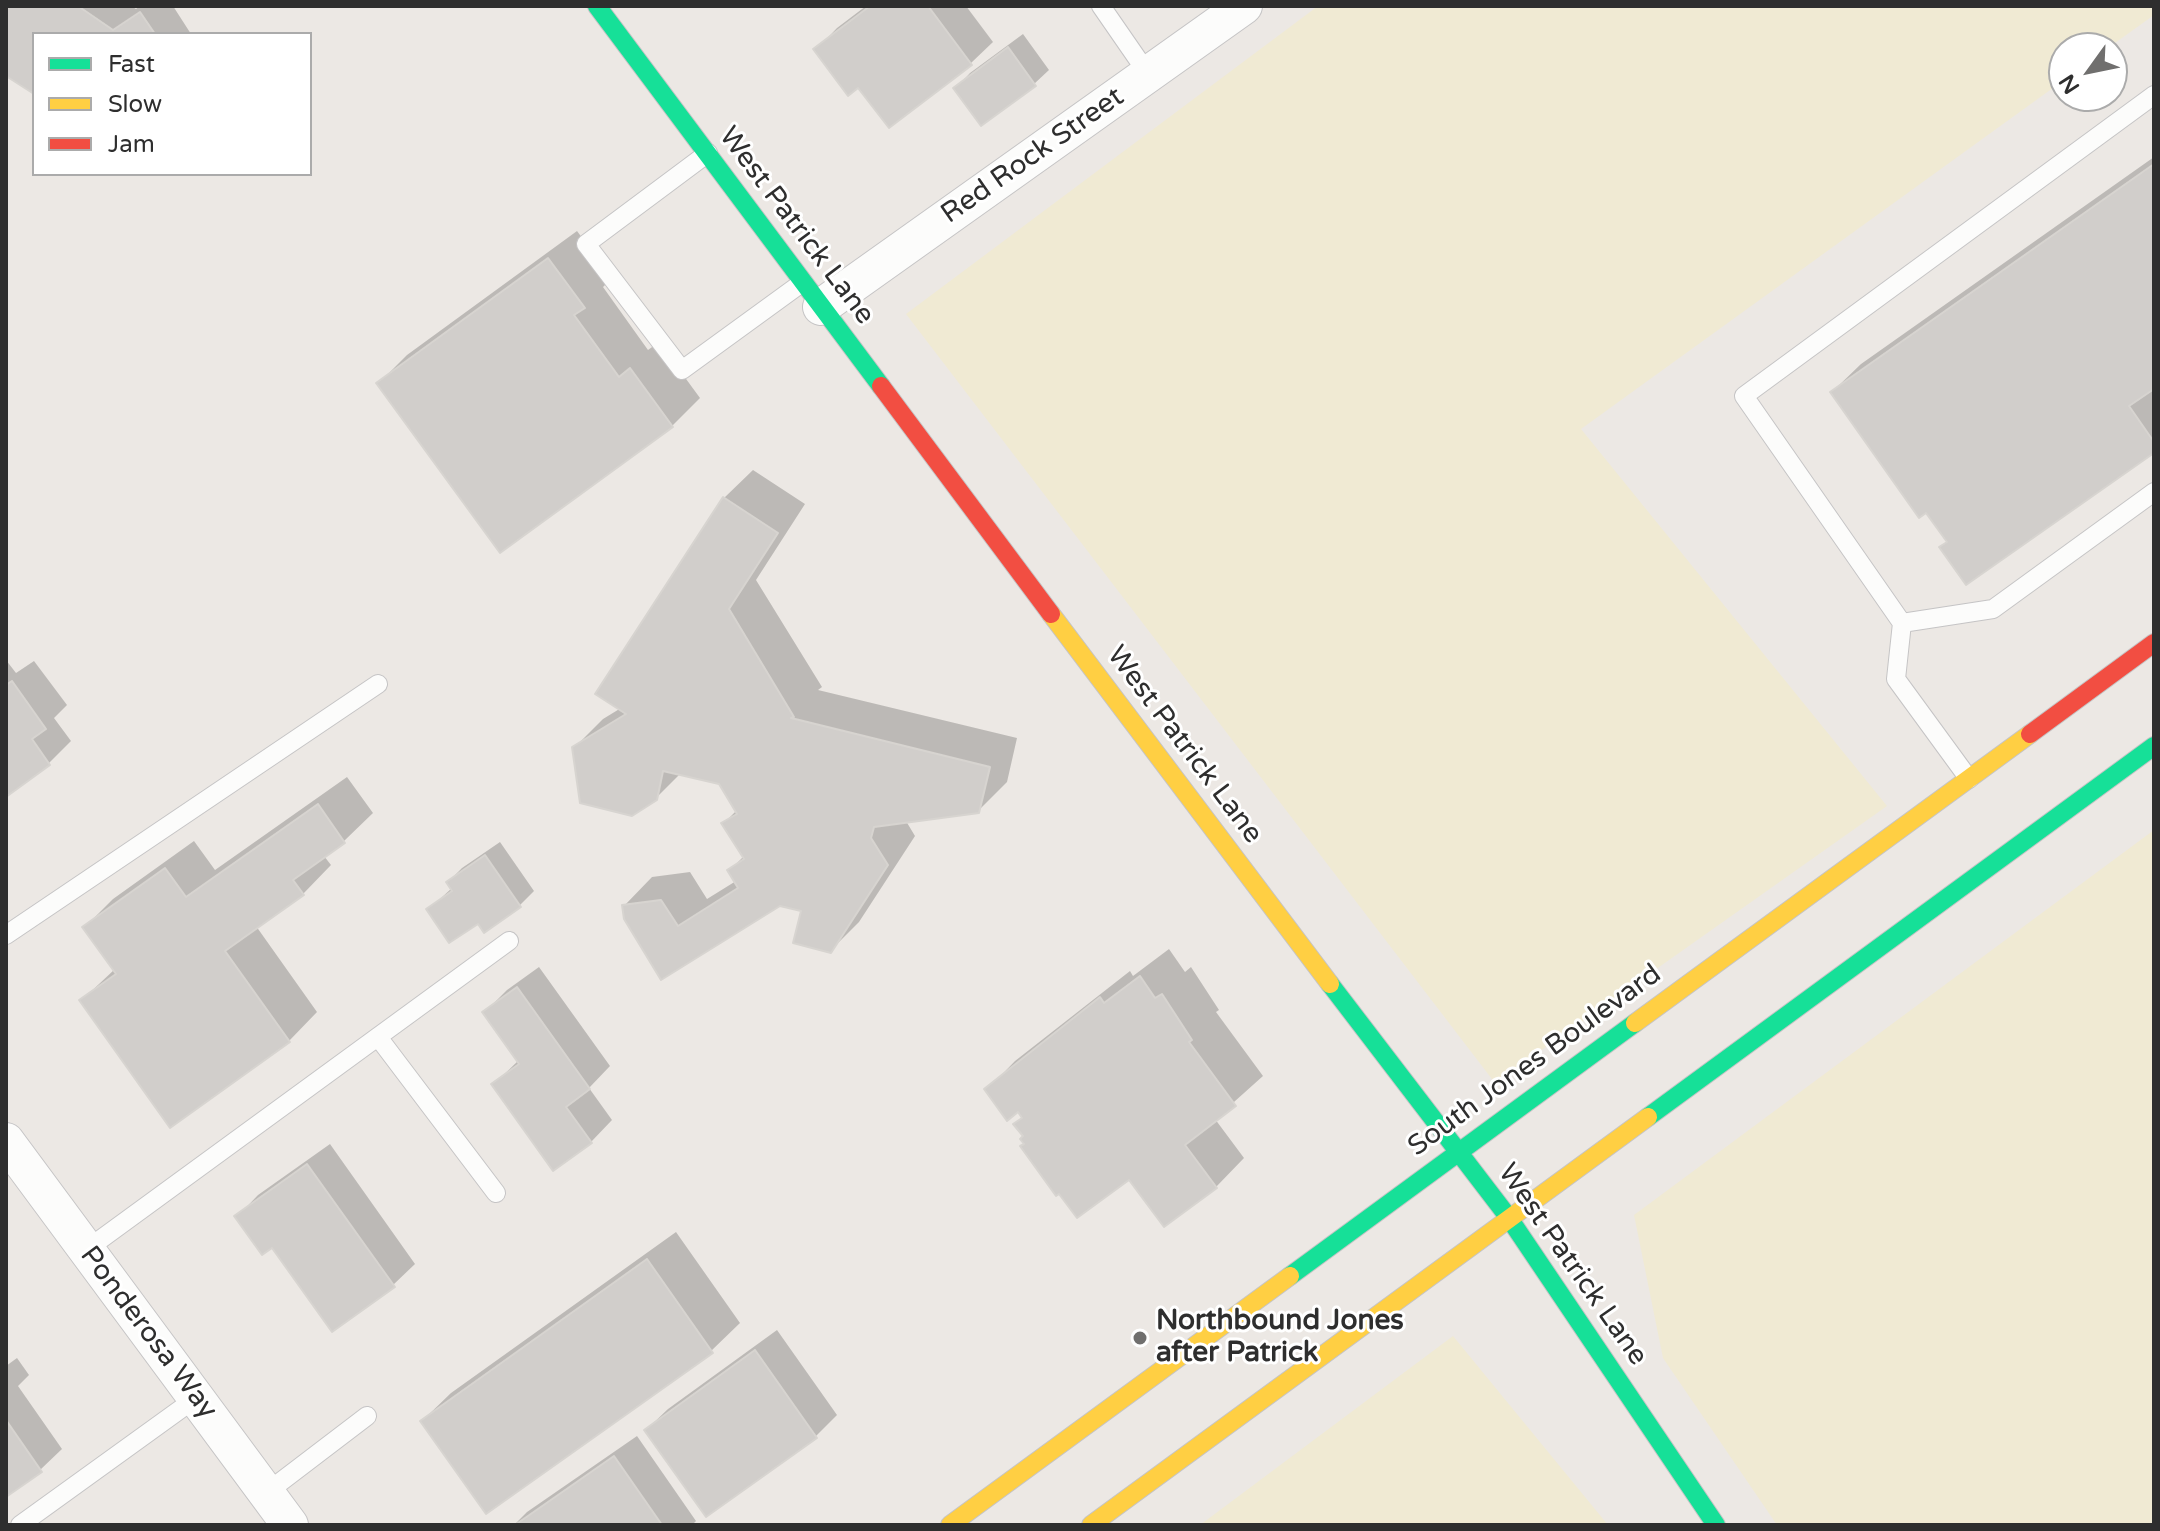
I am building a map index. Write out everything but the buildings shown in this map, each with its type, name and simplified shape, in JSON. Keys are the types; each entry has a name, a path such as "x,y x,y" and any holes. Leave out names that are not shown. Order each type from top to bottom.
{"main road":[{"name":"West Patrick Lane","path":"597,6 1193,804 1509,1218 1716,1525"},
{"name":"South Jones Boulevard","path":"950,1525 2154,643"},
{"path":"1091,1525 2154,746"}],"street":[{"name":"Red Rock Street","path":"812,294 1148,74 1244,6"},
{"name":"Ponderosa Way","path":"6,1141 290,1525"}],"lane":[{"path":"1101,6 1148,74"},
{"path":"1969,779 1896,679 1902,623 1744,396 2154,95"},
{"path":"708,153 586,244 682,370 812,294"},
{"path":"1902,623 1993,609 2154,492"},
{"path":"6,935 378,684"},
{"path":"86,1250 509,941"},
{"path":"378,1037 496,1193"},
{"path":"20,1525 196,1398"},
{"path":"266,1493 367,1416"}],"sand":[{"path":"1318,6 2154,6 2154,15 2128,34 2048,32 2048,92 1581,429 1887,806 1495,1083 906,314"},
{"path":"2154,830 2154,1525 1777,1525 1663,1358 1634,1215"},
{"path":"1453,1336 1608,1525 1200,1525"}],"traffic: fast":[{"path":"597,6 881,386"},
{"path":"1648,1117 2154,746"},
{"path":"1330,984 1509,1218 1716,1525"},
{"path":"1290,1276 1635,1023"}],"traffic: slow":[{"path":"1051,614 1330,984"},
{"path":"1635,1023 2030,734"},
{"path":"1091,1525 1648,1117"},
{"path":"950,1525 1290,1276"}],"traffic: jam":[{"path":"881,386 1051,614"},
{"path":"2030,734 2154,643"}],"place":[{"name":"Northbound Jones after Patrick","path":"1140,1338"}]}
